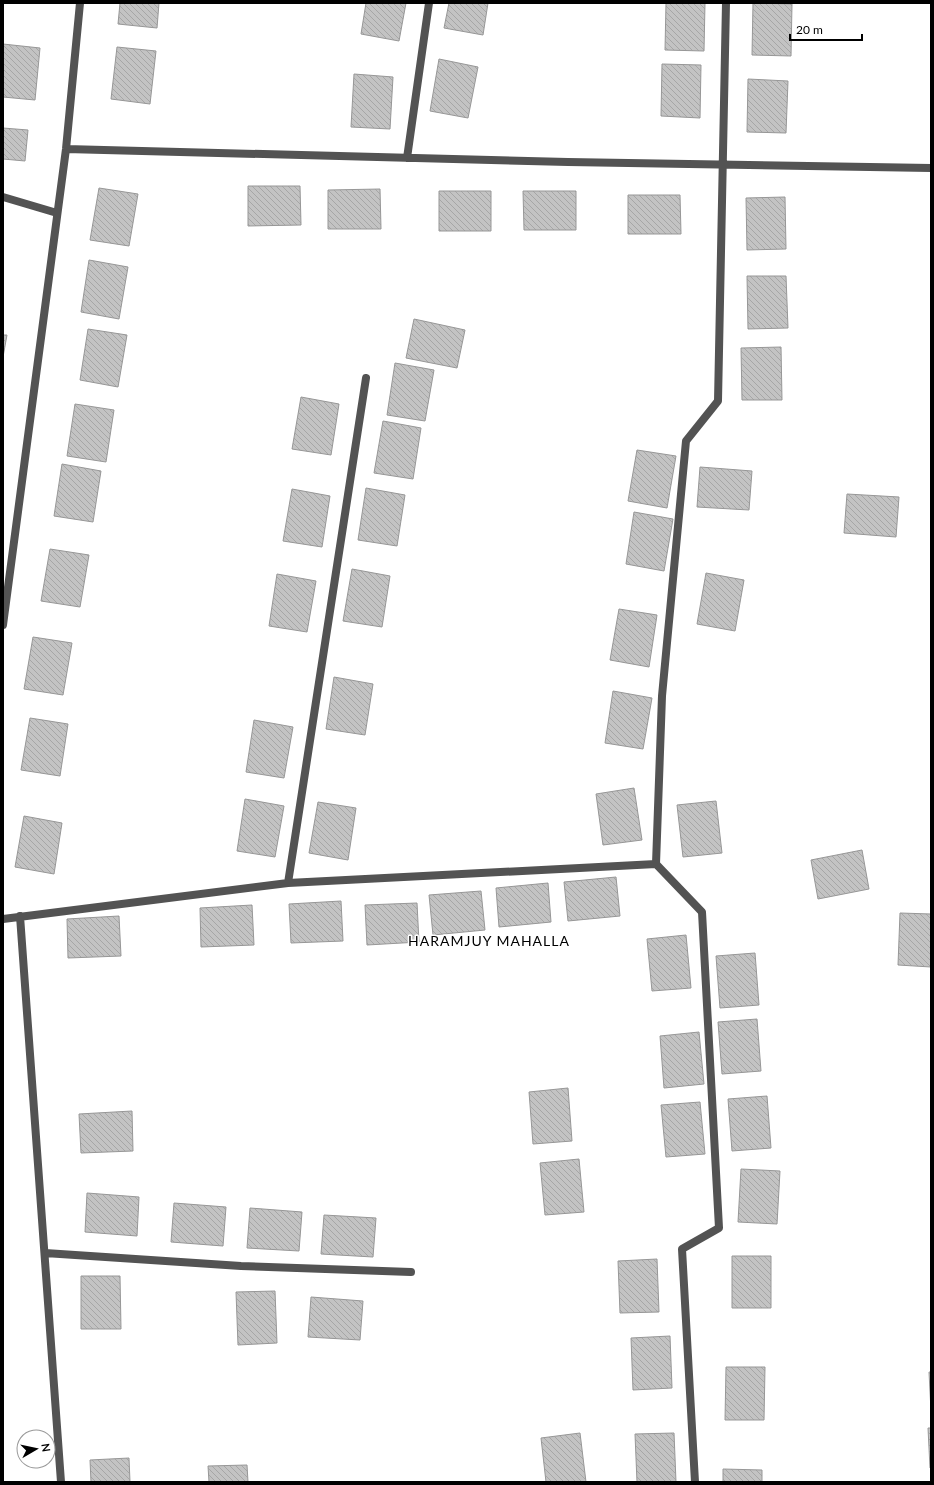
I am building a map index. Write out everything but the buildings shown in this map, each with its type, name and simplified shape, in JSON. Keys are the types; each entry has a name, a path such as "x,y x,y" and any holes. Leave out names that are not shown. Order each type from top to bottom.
{"street":[{"path":"3,625 66,149 80,3"},
{"path":"407,158 429,3"},
{"path":"694,1482 682,1249 719,1228 702,912 656,864 662,696 686,441 718,401 726,3"},
{"path":"66,149 722,165 931,168"},
{"path":"3,197 57,213"},
{"path":"288,883 366,378"},
{"path":"3,919 288,883 656,864"},
{"path":"20,916 61,1482"},
{"path":"44,1253 241,1266 411,1272"}],"district":[{"name":"HARAMJUY MAHALLA","path":"489,941"}]}
